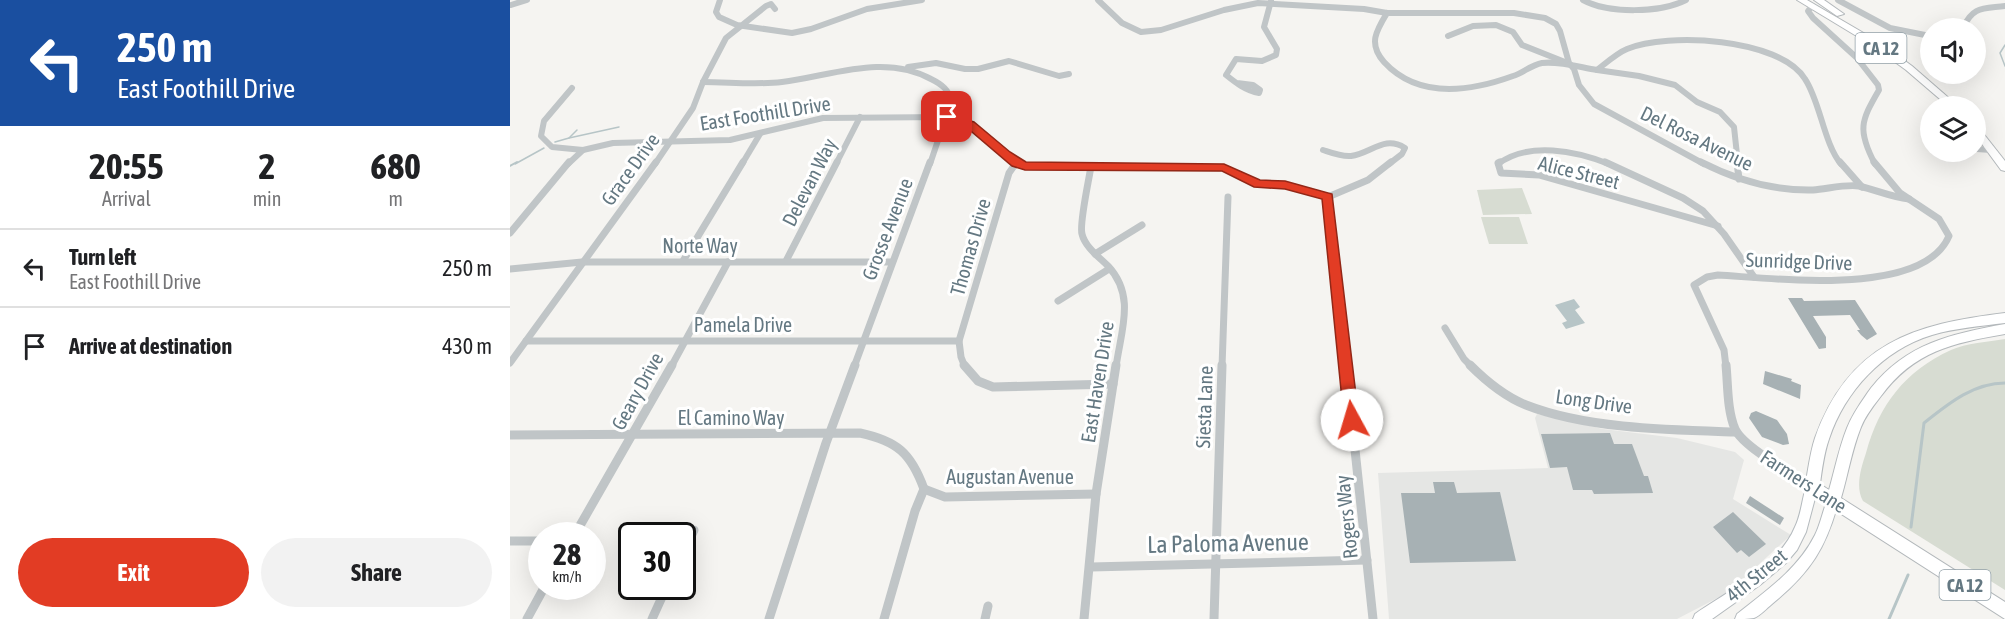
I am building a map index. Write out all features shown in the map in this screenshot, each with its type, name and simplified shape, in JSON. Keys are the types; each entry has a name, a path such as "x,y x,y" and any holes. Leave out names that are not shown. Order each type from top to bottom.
{"main road":[{"name":"CA 12","path":"1801,0 1815,3 1918,67 1952,96"},
{"name":"CA 12","path":"1815,3 1909,68 1941,96"},
{"path":"1986,131 2004,153"},
{"path":"1986,142 2005,168"},
{"name":"4th Street","path":"1700,619 1765,572 1792,546 1804,520 1822,438 1840,396 1877,358 1902,342 1930,330 2005,318"},
{"name":"4th Street","path":"1742,619 1787,582 1804,564 1824,530 1854,427 1869,400 1889,376 1904,361 1945,340 2005,329"},
{"name":"Farmers Lane","path":"1812,488 2005,611"}],"street":[{"path":"511,5 527,0"},
{"path":"720,0 716,7 719,17 740,25 781,32 801,32 867,9 922,0"},
{"name":"Del Rosa Avenue","path":"1098,0 1122,23 1141,32 1161,30 1242,5 1271,2 1365,9 1387,13 1499,12 1545,18 1556,24 1560,31 1569,63 1574,69 1579,85 1594,104 1667,145 1739,179 1763,186 1811,190 1862,187 1891,197 1909,199"},
{"path":"1583,0 1590,5 1611,10 1676,5 1686,0"},
{"path":"1838,0 1890,28 1920,34"},
{"path":"1237,83 1226,75 1236,59 1262,61 1276,55 1277,49 1264,27 1271,2"},
{"name":"Sunridge Drive","path":"1736,432 1731,418 1724,350 1694,285 1707,277 1718,275 1820,282 1874,278 1926,262 1944,249 1948,231 1934,215 1909,199 1881,172 1873,159 1866,140 1863,119 1868,103 1879,90 1878,85 1860,62 1830,32 1811,17 1808,11 1815,3"},
{"name":"Grace Drive","path":"510,363 670,143 693,108 703,82 726,38 766,6 771,4 775,9"},
{"path":"1968,18 1976,10 2005,6"},
{"path":"1387,13 1374,33 1372,46 1393,71 1416,86 1450,89 1502,79 1537,64 1569,63"},
{"path":"1448,36 1473,26 1496,25 1513,32 1522,45 1569,63 1676,85 1696,102 1730,119 1734,127 1739,179"},
{"path":"1597,70 1626,49 1659,40 1729,43 1772,55 1793,67 1805,78 1838,160 1862,187"},
{"path":"900,68 936,63 965,69 978,69 1009,61 1059,76 1069,74"},
{"name":"Grosse Avenue","path":"703,82 779,82 871,67 900,68 915,70 931,78 947,89 951,97 947,117 917,201 891,262 829,433 768,619"},
{"name":"East Foothill Drive","path":"572,88 544,122 541,136 552,147 583,150 613,143 730,140 823,118 947,117 970,124 1016,163"},
{"name":"Delevan Way","path":"786,261 860,117"},
{"path":"683,261 760,134"},
{"path":"1016,163 1025,166 1224,168 1258,184 1285,185 1328,197 1368,180 1402,154 1405,148 1395,142 1386,142 1352,156 1323,150"},
{"name":"East Foothill Drive","path":"510,233 571,160 583,150"},
{"path":"1986,150 1992,150"},
{"name":"Alice Street","path":"1718,226 1539,175 1501,173 1498,164 1518,154 1543,151 1563,151 1607,163 1679,195 1703,211 1718,226 1754,277"},
{"name":"Thomas Drive","path":"959,341 1009,173 1016,163"},
{"name":"East Haven Drive","path":"1084,619 1091,567 1096,494 1125,308 1124,290 1119,278 1095,254 1081,233 1091,166"},
{"name":"Siesta Lane","path":"1214,619 1228,197"},
{"name":"Rogers Way","path":"1328,197 1373,619"},
{"path":"1095,254 1142,225"},
{"name":"Norte Way","path":"510,269 582,262 891,262"},
{"name":"Geary Drive","path":"582,522 634,434 728,262"},
{"path":"1058,301 1109,268"},
{"name":"Long Drive","path":"1445,328 1464,359 1482,377 1524,404 1561,416 1597,422 1693,431 1736,432"},
{"name":"Pamela Drive","path":"526,341 959,341"},
{"path":"959,341 958,355 978,383 993,387 1113,384"},
{"name":"Farmers Lane","path":"1736,432 1758,452 1812,488"},
{"name":"El Camino Way","path":"510,435 860,433 891,441 902,449 920,476 924,489"},
{"path":"885,619 915,511 924,489"},
{"name":"Augustan Avenue","path":"924,489 945,497 1096,494"},
{"path":"510,541 528,541"},
{"name":"La Paloma Avenue","path":"1091,567 1367,560"},
{"path":"527,619 537,600"},
{"path":"652,619 661,600"},
{"path":"985,619 988,606"}],"shaded area":[{"path":"1522,188 1532,214 1483,215 1477,190"},
{"path":"1481,217 1519,217 1528,244 1489,244"},
{"path":"1574,299 1580,307 1575,310 1585,323 1566,329 1562,323 1567,321 1555,305"},
{"path":"2005,339 2005,590 1863,501 1859,484 1864,459 1878,420 1886,405 1907,379 1935,358 1951,350 1970,344"},
{"path":"1537,414 1603,429 1677,438 1735,452 1744,460 1733,499 1791,535 1729,592 1677,619 1389,619 1378,473 1548,468 1535,418"}],"building":[{"path":"1788,298 1802,298 1804,301 1855,300 1877,334 1867,340 1857,330 1860,330 1850,315 1813,316 1826,337 1826,348 1819,349"},
{"path":"1765,371 1792,379 1791,381 1801,385 1800,399 1763,384"},
{"path":"1756,411 1777,420 1787,434 1789,444 1783,445 1762,437 1749,418 1751,413"},
{"path":"1610,433 1614,444 1632,444 1644,476 1648,476 1653,493 1594,494 1592,490 1573,490 1567,467 1550,468 1541,434"},
{"path":"1433,482 1454,482 1457,493 1500,492 1516,561 1410,563 1401,493 1435,493"},
{"path":"1750,496 1784,518 1780,525 1746,503"},
{"path":"1733,512 1766,544 1749,557 1741,550 1737,553 1713,527"}],"waterway":[{"path":"2005,45 2000,53 2005,66"},
{"path":"569,138 619,127"},
{"path":"569,138 577,130"},
{"path":"555,142 569,138"},
{"path":"515,164 544,148"},
{"path":"510,166 517,162"},
{"path":"1911,527 1924,423 1952,402 1972,391 1993,384 2005,383"},
{"path":"1889,619 1908,575"}],"route":[{"path":"947,117 970,124 1016,163 1025,166 1224,168 1258,184 1285,185 1328,197 1352,420"}]}
